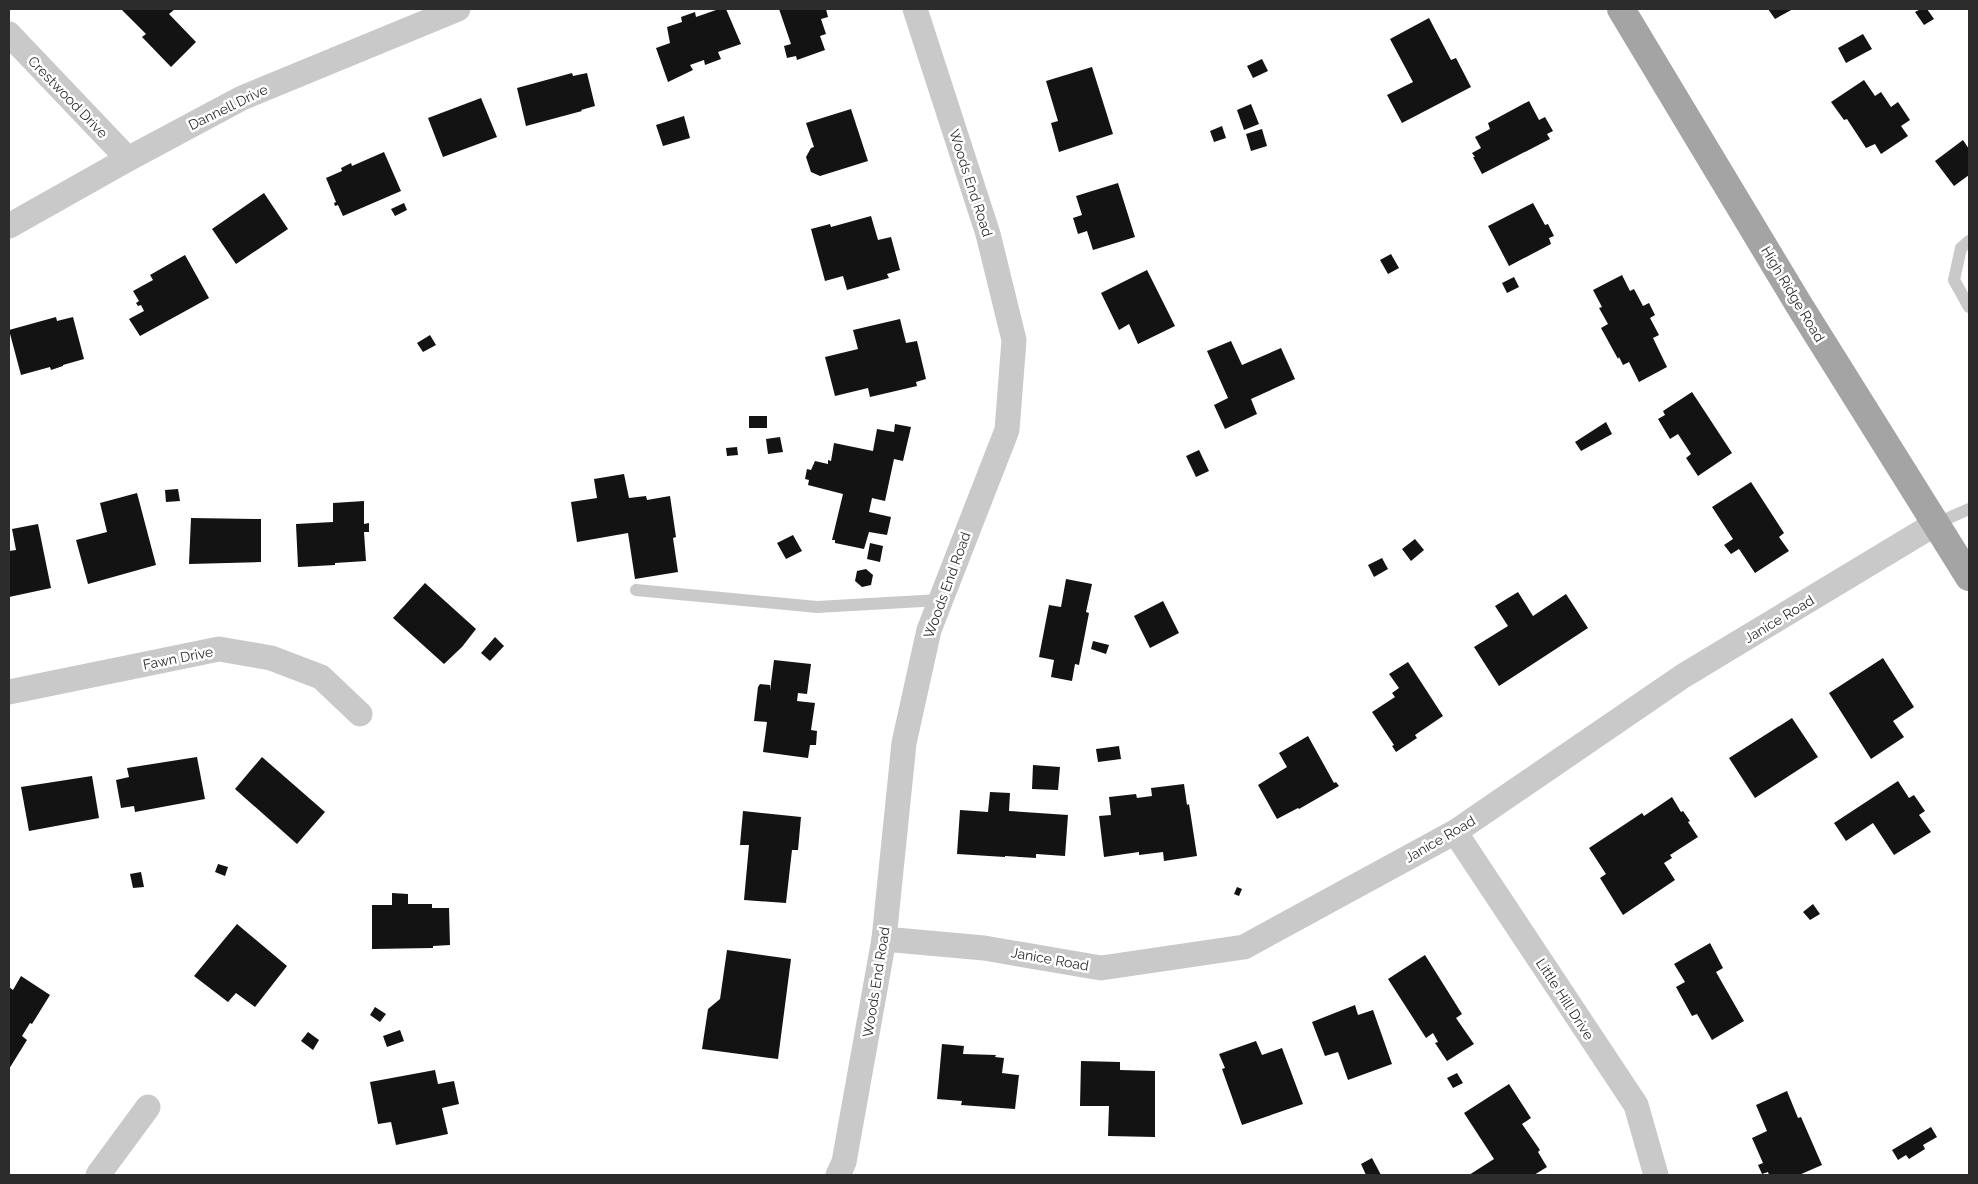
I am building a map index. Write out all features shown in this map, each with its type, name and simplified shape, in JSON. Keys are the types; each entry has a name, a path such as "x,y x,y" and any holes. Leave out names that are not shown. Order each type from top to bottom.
{"main road":[{"name":"High Ridge Road","path":"1622,9 1799,305 1969,577"}],"street":[{"name":"Dannell Drive","path":"9,226 242,98 407,18 458,9"},
{"name":"Woods End Road","path":"838,1175 844,1162 884,939 904,743 929,630 1007,430 1014,340 988,234 915,9"},
{"name":"Crestwood Drive","path":"9,34 128,159"},
{"name":"Janice Road","path":"884,939 984,948 1101,968 1244,947 1455,832 1683,676 1935,524"},
{"name":"Fawn Drive","path":"9,692 219,650 271,658 321,677 360,714"},
{"name":"Little Hill Drive","path":"1455,832 1636,1105 1656,1175"},
{"path":"98,1175 148,1107"}],"lane":[{"path":"1969,241 1961,248 1954,280 1969,307"},
{"path":"1935,524 1969,509"},
{"path":"636,590 817,606 940,600"}],"building":[{"path":"121,9 175,9 169,14 196,42 171,67 142,37 146,34"},
{"path":"719,9 726,9 741,44 718,52 721,59 705,65 704,60 690,65 693,70 668,82 656,48 670,43 667,27 682,22 681,17 695,12 696,17"},
{"path":"779,9 826,9 828,17 821,19 826,34 820,36 825,50 797,60 796,56 787,58 784,46 791,44"},
{"path":"1768,9 1793,9 1775,19"},
{"path":"1927,9 1934,19 1924,25 1915,12"},
{"path":"1429,18 1451,60 1456,58 1471,87 1402,123 1387,95 1413,82 1390,39"},
{"path":"1863,34 1872,49 1846,63 1838,48"},
{"path":"1262,59 1268,71 1253,78 1247,66"},
{"path":"1092,67 1113,134 1059,152 1051,123 1058,121 1046,81"},
{"path":"572,73 573,76 587,73 595,106 526,126 517,88"},
{"path":"1864,80 1875,96 1881,92 1891,107 1898,102 1910,120 1901,126 1908,136 1881,154 1875,144 1866,148 1847,119 1844,120 1831,102"},
{"path":"481,98 497,137 443,157 428,118"},
{"path":"1529,101 1539,120 1545,117 1553,131 1547,134 1550,139 1482,174 1472,153 1481,148 1475,137 1490,129 1488,123"},
{"path":"1251,104 1259,124 1244,130 1237,110"},
{"path":"851,109 868,161 820,176 811,172 806,157 811,148 814,147 806,123"},
{"path":"684,116 690,138 663,146 656,125"},
{"path":"1222,126 1226,138 1214,142 1210,131"},
{"path":"1262,129 1267,146 1251,151 1246,134"},
{"path":"1963,140 1969,149 1969,175 1954,186 1935,161"},
{"path":"384,152 401,191 343,216 338,205 335,206 334,203 336,202 326,178 342,171 341,168 351,163 352,166"},
{"path":"1118,183 1135,237 1093,250 1087,231 1078,234 1073,218 1082,215 1076,196"},
{"path":"264,193 288,229 236,264 212,229"},
{"path":"404,203 407,210 395,216 391,209"},
{"path":"1533,203 1545,225 1548,224 1554,236 1549,238 1551,244 1509,266 1488,226"},
{"path":"871,216 878,240 891,237 900,270 887,274 889,278 847,290 843,276 825,281 811,229 830,224 831,227"},
{"path":"1391,254 1399,268 1388,274 1380,260"},
{"path":"185,255 209,298 140,336 129,319 144,311 141,305 138,306 136,303 139,301 133,291 153,280 150,275"},
{"path":"1147,270 1175,326 1138,344 1129,324 1119,330 1101,293"},
{"path":"1622,275 1630,291 1634,289 1643,306 1649,303 1655,315 1650,318 1659,335 1653,338 1667,367 1639,382 1629,362 1623,365 1619,357 1618,359 1601,328 1608,324 1599,308 1602,307 1593,290"},
{"path":"1514,277 1519,287 1507,293 1502,283"},
{"path":"56,317 57,321 73,317 84,359 51,370 50,367 21,375 9,330"},
{"path":"900,319 906,343 917,341 926,379 916,382 917,386 870,397 868,388 835,396 825,357 858,349 853,330"},
{"path":"430,335 436,345 423,352 417,343"},
{"path":"1231,341 1242,365 1281,348 1295,379 1251,399 1257,414 1225,429 1214,405 1228,398 1207,351"},
{"path":"1692,392 1732,453 1698,476 1686,458 1691,454 1678,434 1670,439 1658,419 1665,415 1663,411"},
{"path":"749,416 767,416 767,428 749,428"},
{"path":"1606,422 1612,434 1581,451 1575,442"},
{"path":"895,424 911,427 903,461 894,459 885,501 872,498 869,512 891,517 887,535 869,532 864,549 835,543 835,540 832,540 843,494 808,485 809,480 805,479 807,469 811,470 815,461 828,464 828,460 831,461 834,443 873,451 877,429 894,432"},
{"path":"780,437 783,452 768,454 766,439"},
{"path":"737,447 738,455 727,456 726,448"},
{"path":"1199,450 1209,471 1196,477 1186,456"},
{"path":"624,474 629,498 646,496 647,500 670,496 676,537 673,538 678,572 635,579 628,533 577,542 571,502 597,498 594,479"},
{"path":"1751,482 1784,533 1779,537 1789,551 1755,573 1739,549 1731,554 1724,545 1733,539 1712,507"},
{"path":"178,489 180,501 166,502 165,490"},
{"path":"137,493 156,565 88,584 76,540 107,532 100,503"},
{"path":"364,501 364,524 369,523 369,532 364,532 366,561 298,567 296,524 333,522 333,503"},
{"path":"191,518 261,519 261,562 189,564"},
{"path":"38,524 51,588 9,597 9,551 16,550 12,529"},
{"path":"793,535 802,551 786,559 777,543"},
{"path":"1415,539 1424,550 1411,561 1402,549"},
{"path":"870,543 883,546 880,562 867,559"},
{"path":"1382,558 1388,569 1374,577 1368,565"},
{"path":"866,569 873,575 871,585 862,587 855,581 857,571"},
{"path":"1066,579 1092,584 1086,612 1089,613 1079,665 1075,664 1072,681 1051,677 1054,660 1039,657 1049,605 1061,607"},
{"path":"425,583 476,629 462,647 444,664 393,618"},
{"path":"1518,592 1533,616 1566,594 1588,628 1499,686 1474,647 1508,626 1495,606"},
{"path":"1163,601 1179,633 1150,648 1134,616"},
{"path":"495,637 504,646 490,661 481,653"},
{"path":"1093,641 1109,645 1106,654 1091,649"},
{"path":"1883,658 1914,707 1893,721 1904,737 1871,759 1829,693"},
{"path":"774,660 811,664 807,694 798,693 797,701 815,703 811,730 817,731 816,745 810,745 808,758 763,752 767,722 754,721 758,687 760,684 770,685 770,691"},
{"path":"1408,662 1443,716 1415,735 1417,738 1396,752 1392,746 1394,745 1372,712 1395,697 1392,693 1399,688 1389,674"},
{"path":"1792,718 1818,757 1755,798 1729,758"},
{"path":"1308,736 1334,783 1336,782 1339,786 1299,809 1277,819 1258,785 1287,767 1279,753"},
{"path":"1119,746 1121,759 1098,762 1096,749"},
{"path":"197,757 205,799 135,812 134,806 121,808 116,780 129,777 127,768"},
{"path":"262,757 325,812 297,844 235,789"},
{"path":"1033,765 1060,767 1058,790 1032,789"},
{"path":"92,776 99,818 29,831 21,787"},
{"path":"1898,781 1909,798 1914,795 1925,811 1919,815 1931,832 1894,855 1873,823 1846,841 1834,823"},
{"path":"1184,784 1197,856 1164,861 1163,852 1139,855 1139,852 1104,857 1099,816 1111,815 1109,797 1136,794 1137,798 1152,796 1151,788"},
{"path":"990,792 1010,793 1009,811 1068,815 1065,856 1036,854 1036,858 957,854 960,810 988,812"},
{"path":"1672,797 1681,812 1683,811 1690,821 1688,822 1698,837 1670,855 1672,858 1664,863 1675,880 1623,915 1600,878 1606,874 1589,848 1642,813 1644,816"},
{"path":"743,811 801,817 798,850 792,850 786,903 744,900 749,845 740,845"},
{"path":"218,864 228,867 225,876 215,872"},
{"path":"141,872 144,887 133,888 130,874"},
{"path":"1237,887 1242,889 1239,896 1234,894"},
{"path":"392,893 408,894 408,904 432,904 432,908 449,908 450,945 433,946 433,948 372,949 372,905 392,905"},
{"path":"1813,904 1820,914 1810,920 1803,912"},
{"path":"237,924 287,966 255,1007 236,993 228,1002 194,976"},
{"path":"1710,943 1723,968 1716,972 1744,1021 1712,1040 1697,1014 1692,1016 1676,987 1685,982 1674,964"},
{"path":"727,950 791,959 778,1059 702,1049 708,1009 720,999"},
{"path":"1425,955 1462,1014 1456,1018 1474,1044 1447,1061 1435,1043 1438,1042 1433,1033 1426,1038 1388,979"},
{"path":"21,976 50,995 22,1036 27,1040 9,1069 9,987 13,990"},
{"path":"1355,1005 1358,1015 1373,1010 1392,1064 1348,1080 1338,1052 1325,1056 1312,1022"},
{"path":"375,1007 386,1014 380,1022 370,1015"},
{"path":"400,1030 404,1041 387,1047 383,1036"},
{"path":"308,1032 319,1040 313,1050 301,1041"},
{"path":"1256,1041 1262,1055 1282,1048 1303,1104 1242,1125 1222,1069 1225,1068 1219,1054"},
{"path":"942,1044 964,1046 963,1054 996,1055 995,1057 1004,1058 1002,1073 1019,1075 1015,1109 961,1105 962,1101 937,1099"},
{"path":"1081,1061 1120,1062 1120,1070 1155,1071 1155,1137 1108,1136 1109,1106 1080,1106"},
{"path":"435,1070 438,1084 454,1081 459,1104 442,1108 448,1134 396,1145 391,1122 378,1124 370,1082"},
{"path":"1457,1073 1463,1083 1453,1088 1447,1078"},
{"path":"1509,1084 1531,1118 1522,1124 1540,1150 1538,1152 1547,1167 1534,1175 1469,1175 1494,1159 1464,1113"},
{"path":"1787,1091 1798,1118 1801,1117 1822,1165 1799,1175 1769,1175 1768,1172 1762,1174 1758,1165 1763,1163 1752,1138 1767,1131 1756,1105"},
{"path":"1931,1127 1937,1137 1923,1145 1925,1149 1909,1159 1906,1155 1898,1160 1892,1150"},
{"path":"1372,1158 1381,1175 1366,1175 1361,1164"}]}
